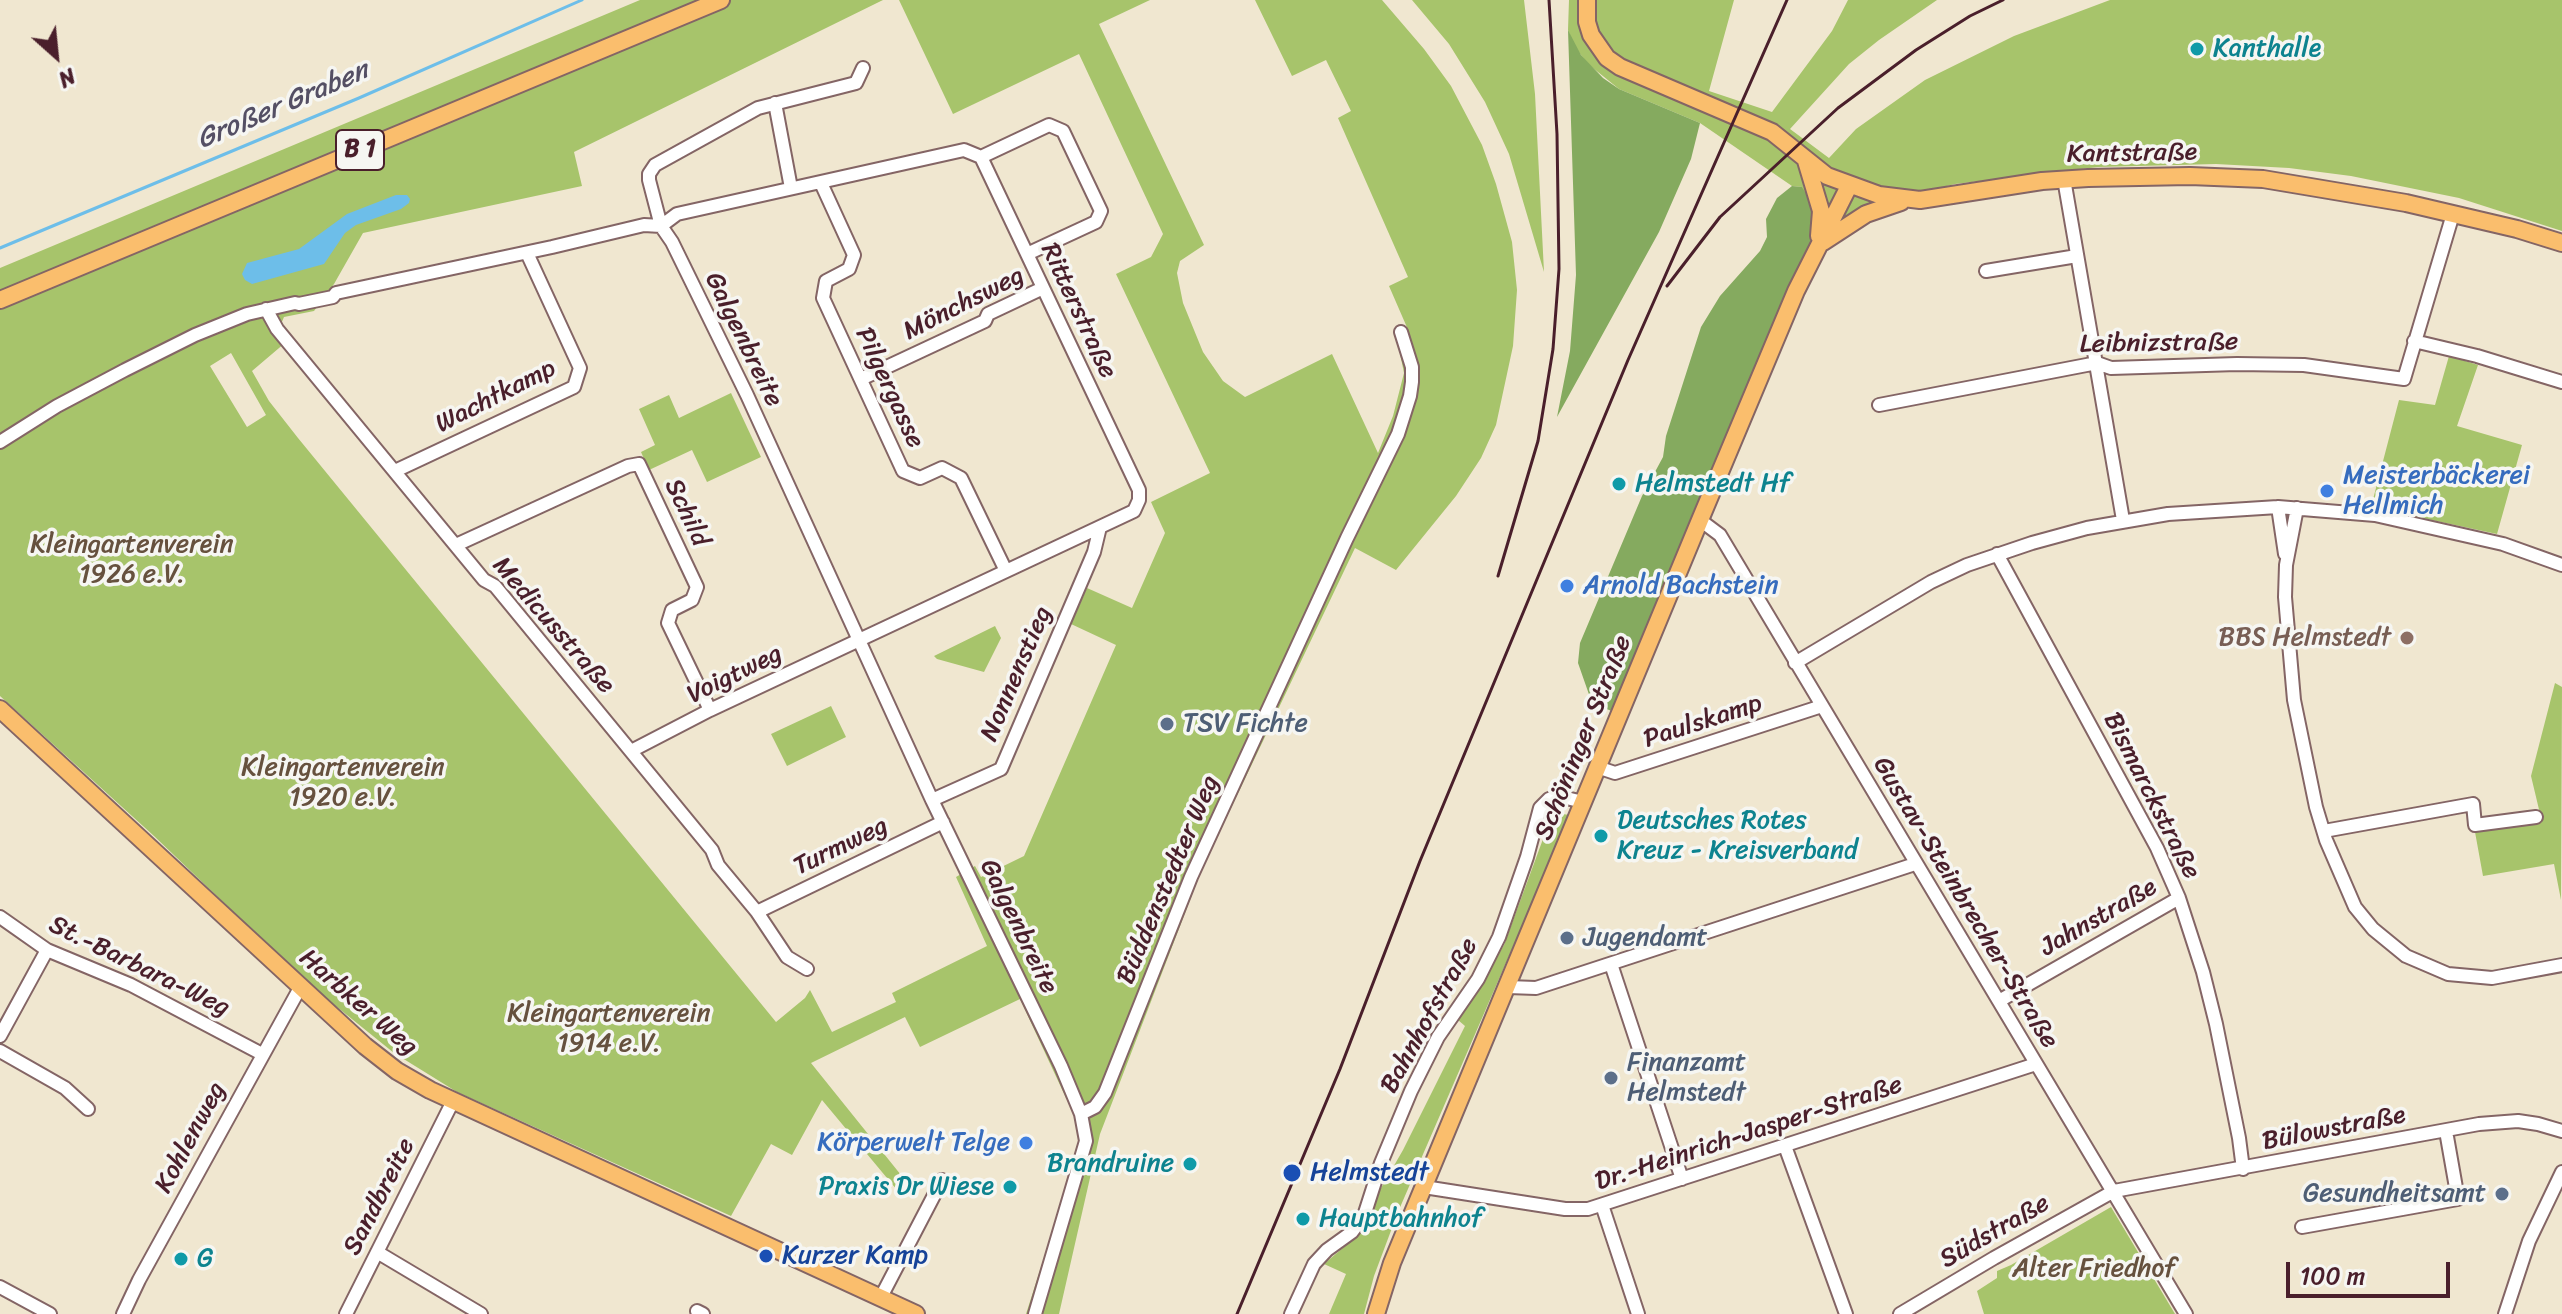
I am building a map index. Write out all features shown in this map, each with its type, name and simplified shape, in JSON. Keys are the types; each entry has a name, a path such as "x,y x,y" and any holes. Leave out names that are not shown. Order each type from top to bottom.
{"main road":[{"name":"B 1","path":"0,300 721,0"},
{"name":"Kantstraße","path":"1587,0 1587,22 1591,35 1607,58 1641,77 1772,132 1827,176 1879,195 1908,200 2064,179 2190,176 2263,179 2406,203 2562,243"},
{"path":"1806,161 1821,211 1818,245"},
{"name":"Schöninger Straße","path":"1376,1314 1385,1280 1700,520 1818,245 1849,186"},
{"path":"1818,245 1866,214 1908,200"},
{"name":"Harbker Weg","path":"0,709 382,1060 453,1101 916,1314"}],"street":[{"path":"791,188 775,103 856,83 863,68"},
{"name":"Galgenbreite","path":"775,103 758,108 651,169 649,180 661,226 667,232 747,395 932,800 1061,1066 1081,1114"},
{"path":"0,442 57,406 225,321 266,309 333,297 336,293 644,225 661,226 677,214 964,150 981,157 1049,125 1063,131 1101,211 1096,222 1027,254"},
{"name":"Ritterstraße","path":"859,640 1134,511 1139,500 1139,490 981,157"},
{"path":"2064,179 2123,520"},
{"name":"Pilgergasse","path":"821,183 854,255 849,269 826,281 823,298 903,471 920,478 942,468 961,478 1006,571"},
{"path":"2453,214 2414,341 2562,382"},
{"name":"Wachtkamp","path":"395,471 574,387 580,368 527,253"},
{"path":"1986,271 2077,256"},
{"name":"Mönchsweg","path":"861,379 985,321 988,314 1043,288"},
{"name":"Medicusstraße","path":"266,309 277,329 484,580 495,586 712,850 718,865 757,912 787,957 807,969"},
{"name":"Büddenstedter Weg","path":"1081,1114 1095,1107 1105,1093 1191,877 1398,434 1412,382 1412,367 1401,332"},
{"name":"Leibnizstraße","path":"1879,405 2097,363 2111,368 2304,365 2404,379 2414,341"},
{"name":"Schild","path":"456,545 639,464 697,587 692,600 672,610 668,623 710,710"},
{"path":"2278,507 2286,565 2292,685 2307,766 2324,831 2342,883 2355,907 2373,929 2406,956 2448,974 2481,978 2507,976 2562,965"},
{"path":"1795,663 1931,582 1997,554 2123,520 2220,509 2278,507 2375,515 2503,544 2562,565"},
{"path":"2286,565 2297,508"},
{"name":"Gustav-Steinbrecher-Straße","path":"1700,520 1720,535 2186,1314"},
{"name":"Nonnenstieg","path":"932,800 1001,769 1094,552 1100,527"},
{"name":"Bismarckstraße","path":"1997,554 2157,848 2179,898 2216,1024 2243,1169"},
{"name":"Voigtweg","path":"631,751 859,640"},
{"name":"Paulskamp","path":"1597,767 1615,773 1822,706"},
{"name":"Bahnhofstraße","path":"1291,1314 1314,1264 1352,1232 1364,1216 1381,1163 1411,1091 1438,1037 1478,979 1499,937 1527,857 1540,808 1549,799 1558,796 1583,802"},
{"path":"2324,831 2473,804 2475,825 2536,817"},
{"name":"Turmweg","path":"757,912 943,822"},
{"path":"1508,987 1536,988 1915,864"},
{"name":"Jahnstraße","path":"1999,1001 2179,898"},
{"name":"St.-Barbara-Weg","path":"0,917 47,950 131,985 262,1054"},
{"path":"0,1036 47,950"},
{"path":"1611,964 1682,1179"},
{"name":"Kohlenweg","path":"123,1314 301,986"},
{"path":"0,1051 65,1088 88,1109"},
{"name":"Dr.-Heinrich-Jasper-Straße","path":"1424,1187 1565,1209 1588,1209 2036,1064"},
{"name":"Sandbreite","path":"346,1314 453,1101"},
{"path":"1035,1314 1086,1141 1081,1114"},
{"name":"Bülowstraße","path":"2114,1191 2479,1124 2518,1121 2562,1131"},
{"path":"2302,1227 2458,1199 2446,1131"},
{"path":"1785,1146 1846,1314"},
{"path":"2505,1314 2529,1241 2562,1172"},
{"path":"881,1297 942,1180"},
{"name":"Südstraße","path":"1900,1314 2114,1191"},
{"path":"1602,1205 1638,1314"},
{"path":"377,1252 481,1314"},
{"path":"0,1287 50,1314"}],"green space":[{"path":"640,0 883,0 574,152 582,186 363,233 334,284 314,311 284,317 281,324 292,337 252,371 269,401 298,438 776,1022 810,990 832,1032 896,1002 892,993 987,946 956,877 975,866 981,877 1024,856 1116,645 1071,624 1087,588 1132,608 1165,533 1151,502 1210,473 1116,274 1151,257 1163,234 1079,54 953,114 899,0 1150,0 1099,24 1204,245 1180,261 1177,273 1183,303 1203,352 1223,381 1245,397 1332,354 1378,453 1393,416 1404,373 1397,339 1409,332 1389,286 1408,277 1338,118 1351,111 1326,60 1292,76 1255,0 1382,0 1451,86 1482,145 1512,242 1517,290 1513,346 1496,425 1481,458 1456,496 1396,570 1355,548 1202,869 1100,1134 1059,1314 1026,1314 1091,1110 1066,1098 1020,999 920,1047 905,1017 811,1063 905,1180 897,1190 822,1100 792,1155 771,1144 731,1216 457,1092 394,1053 311,986 154,836 0,696 0,268","holes":["231,353 266,415 247,427 210,366"]},
{"path":"1412,0 1524,0 1535,94 1544,272 1509,154 1485,102 1449,44"},
{"path":"1569,0 1734,0 1709,91 1772,112 1832,31 1848,0 1937,0 1849,64 1790,129 1829,158 1856,129 1925,80 2014,36 2110,0 2562,0 2562,231 2459,198 2351,176 2289,168 2216,164 2098,167 1955,184 1867,206 1813,237 1802,187 1792,186 1700,123 1619,89 1588,64 1574,46 1568,30"},
{"path":"1568,30 1581,55 1603,78 1619,89 1700,123 1691,159 1659,232 1557,417 1570,351 1576,275"},
{"path":"1792,186 1802,187 1815,209 1813,237 1614,712 1592,703 1578,663 1580,643 1642,496 1663,457 1666,436 1701,327 1720,296 1760,251 1767,237 1766,219 1777,198"},
{"path":"2449,356 2478,365 2457,426 2522,445 2497,534 2371,507 2399,400 2435,405"},
{"path":"731,393 761,457 707,482 692,450 649,470 641,452 655,445 639,409 669,395 679,418"},
{"path":"995,626 1001,638 984,672 934,656"},
{"path":"2555,683 2562,687 2561,900 2554,864 2483,876 2475,832 2542,822 2531,776"},
{"path":"831,706 846,737 787,766 771,734"},
{"path":"1562,814 1570,815 1398,1212 1374,1276 1364,1314 1329,1314 1346,1274 1324,1264 1351,1241 1366,1221 1465,1026 1458,1020 1504,945 1550,820"},
{"name":"Alter Friedhof","path":"2111,1207 2175,1314 1984,1314 1977,1291 1997,1278 1997,1271"}],"water":[{"path":"396,195 407,195 409,203 401,209 356,225 345,233 324,264 252,284 245,280 242,274 247,263 299,249 347,214"}],"waterway":[{"name":"Großer Graben","path":"0,248 359,98 582,0"}],"railway":[{"path":"1498,576 1538,441 1553,349 1559,269 1557,134 1549,0"},
{"path":"1237,1314 1340,1069 1420,861 1628,360 1787,0"},
{"path":"1667,286 1720,217 1838,108 1916,50 1970,16 2003,0"}],"place":[{"name":"Kanthalle","path":"2197,49"},
{"name":"Helmstedt Hf","path":"1619,484"},
{"name":"Meisterbäckerei Hellmich","path":"2327,491"},
{"name":"Arnold Bachstein","path":"1567,586"},
{"name":"BBS Helmstedt","path":"2407,638"},
{"name":"TSV Fichte","path":"1167,724"},
{"name":"Deutsches Rotes Kreuz - Kreisverband","path":"1601,836"},
{"name":"Jugendamt","path":"1567,938"},
{"name":"Finanzamt Helmstedt","path":"1611,1078"},
{"name":"Körperwelt Telge","path":"1026,1143"},
{"name":"Brandruine","path":"1190,1164"},
{"name":"Helmstedt","path":"1292,1173"},
{"name":"Praxis Dr Wiese","path":"1010,1187"},
{"name":"Gesundheitsamt","path":"2502,1194"},
{"name":"Hauptbahnhof","path":"1303,1219"},
{"name":"Kurzer Kamp","path":"766,1256"},
{"name":"G","path":"181,1259"}],"park label":[{"name":"Kleingartenverein 1926 e.V.","path":"132,560"},
{"name":"Kleingartenverein 1920 e.V.","path":"343,783"},
{"name":"Kleingartenverein 1914 e.V.","path":"609,1029"}]}
